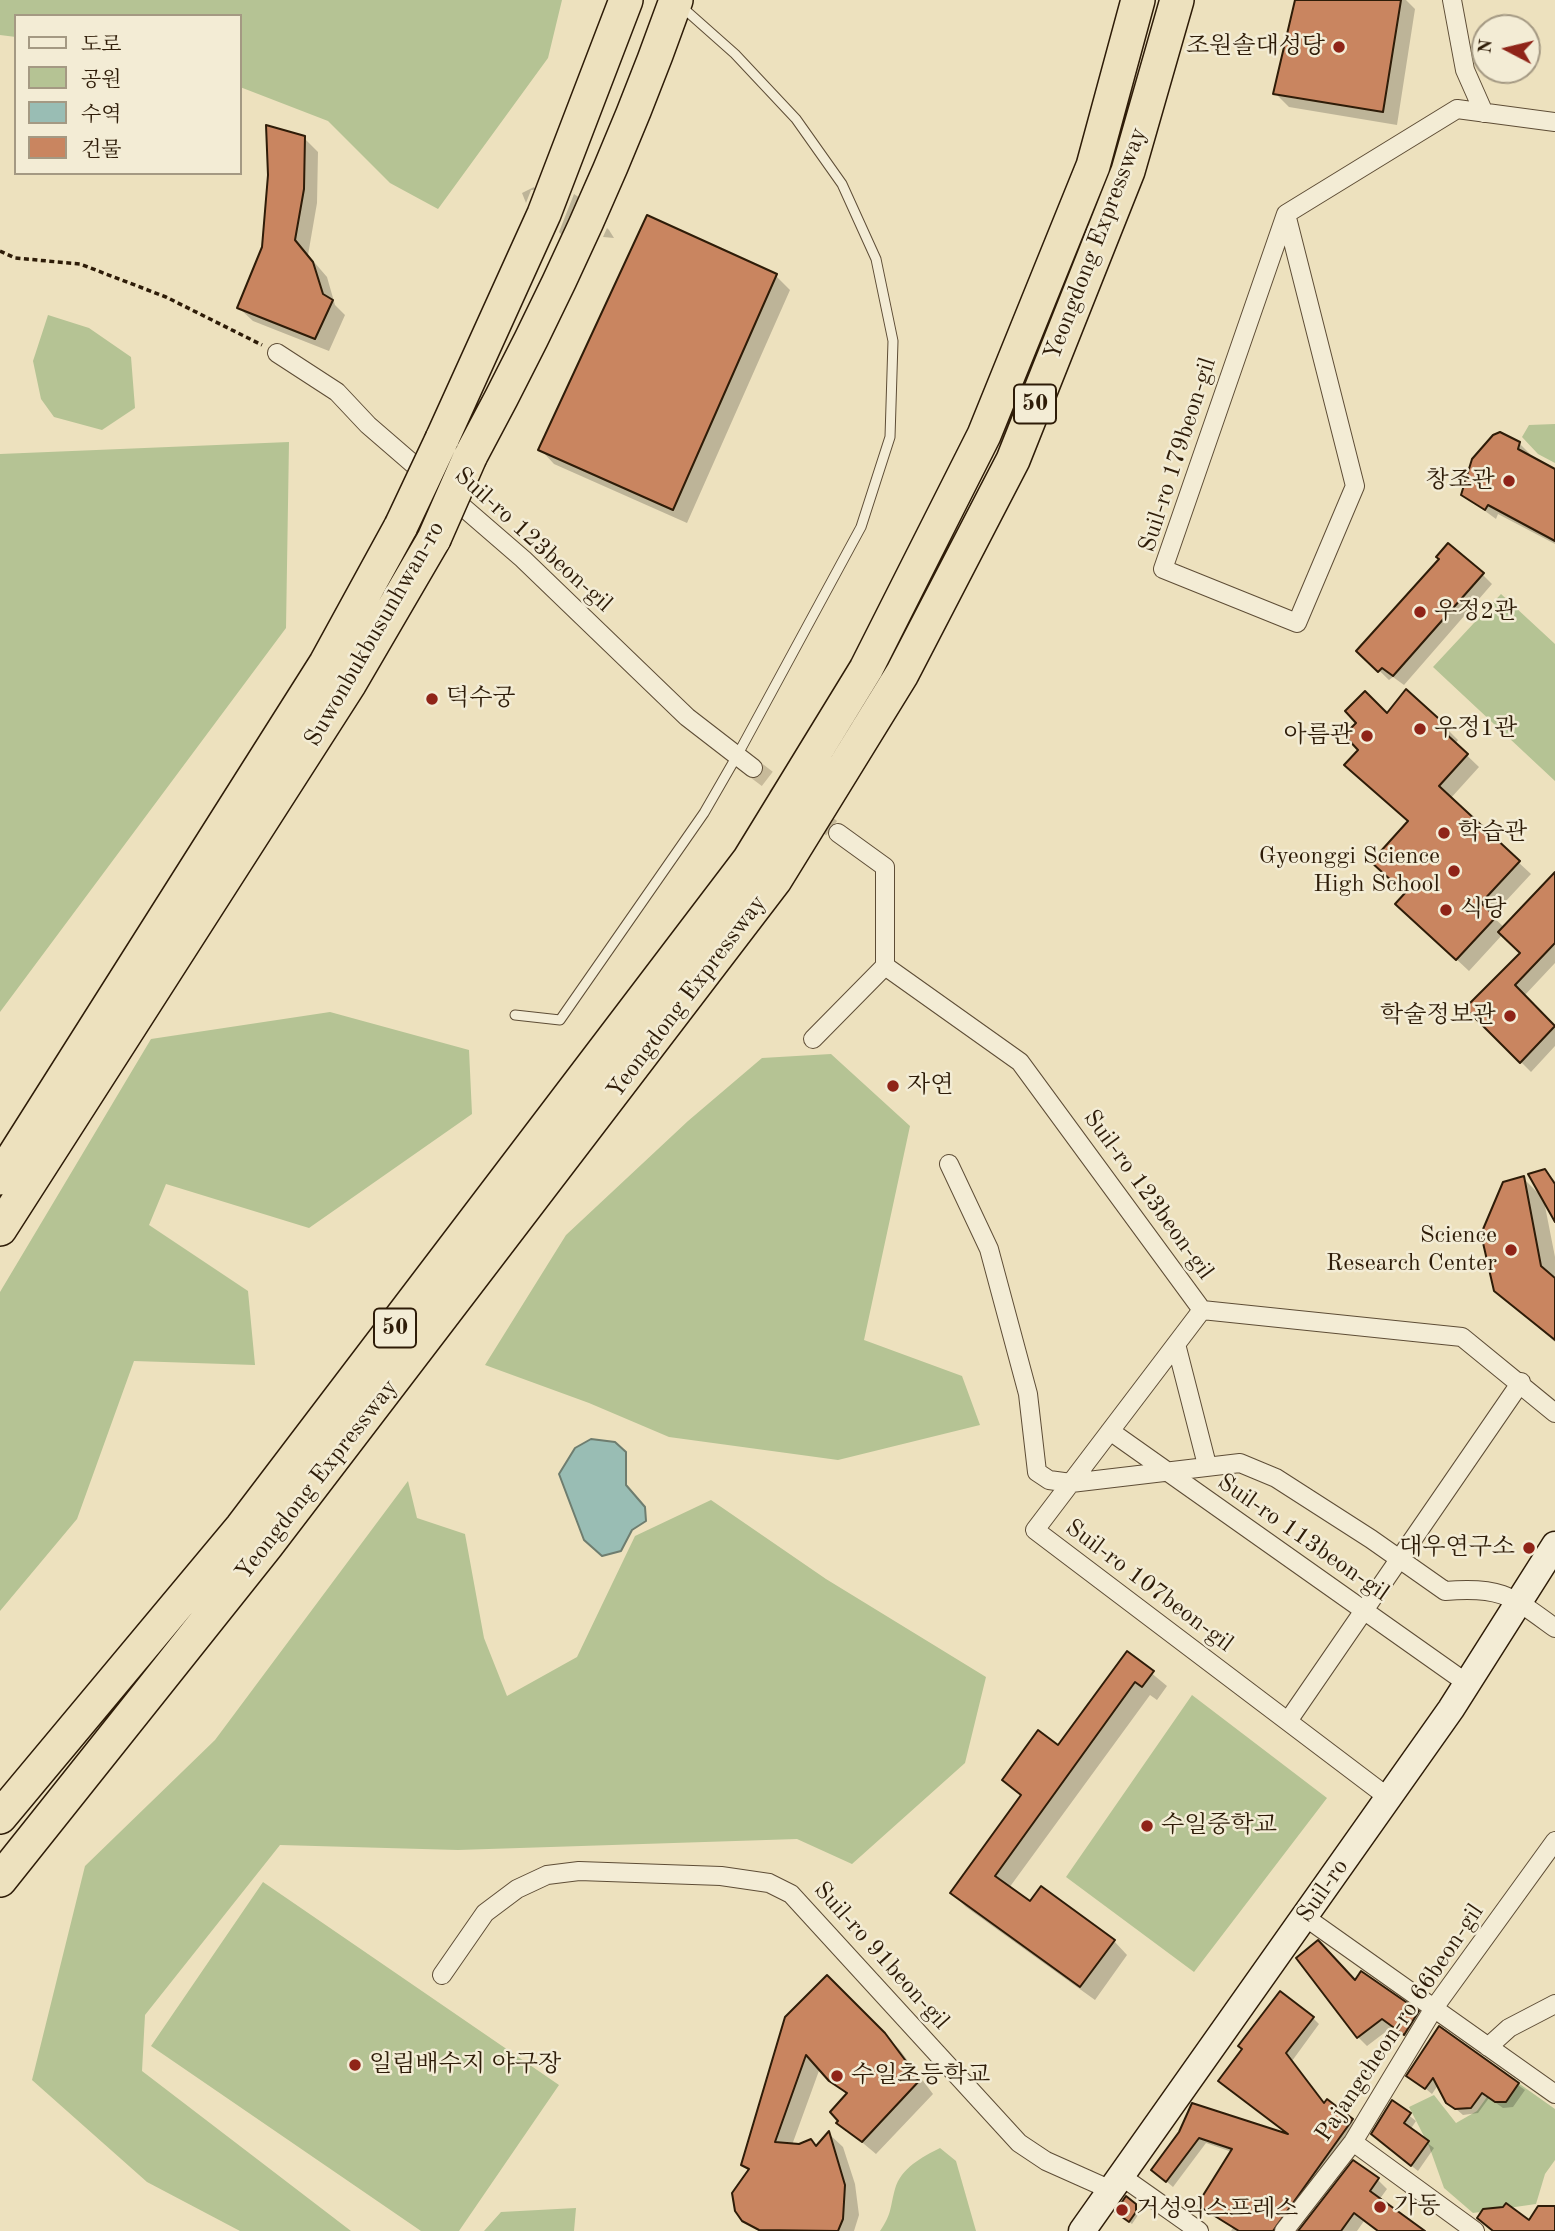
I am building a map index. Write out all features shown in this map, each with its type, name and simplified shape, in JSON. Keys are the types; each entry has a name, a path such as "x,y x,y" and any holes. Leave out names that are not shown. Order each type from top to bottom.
{"highway":[{"name":"Suwonbukbusunhwan-ro","path":"0,1178 326,663 401,526 544,214 626,0"},
{"name":"Yeongdong Expressway","path":"0,1817 242,1527 749,860 866,669 984,435 1093,166 1138,0"},
{"name":"Yeongdong Expressway","path":"0,1880 276,1534 775,880 902,674 1013,460 1128,171 1177,0"},
{"name":"Suwonbukbusunhwan-ro","path":"0,1229 350,683 434,539 470,457 531,344 606,182 676,1"}],"street":[{"path":"1452,0 1465,71 1484,113"},
{"path":"1286,214 1457,109 1555,122"},
{"name":"Suil-ro 179beon-gil","path":"1286,214 1355,486 1297,622 1163,569 1286,214"},
{"name":"Suil-ro 123beon-gil","path":"277,353 337,392 368,425 523,559 687,717 753,768"},
{"path":"813,1039 886,966 886,867 838,833"},
{"name":"Suil-ro 123beon-gil","path":"886,966 1020,1062 1202,1310 1462,1337 1521,1382 1555,1413"},
{"path":"949,1164 980,1224 989,1249 1028,1394 1037,1472 1049,1480 1070,1483 1171,1474 1208,1465 1240,1463 1267,1474 1445,1591 1477,1588 1498,1591 1555,1628"},
{"name":"Suil-ro 107beon-gil","path":"1202,1310 1035,1530 1389,1798"},
{"path":"1176,1344 1208,1465"},
{"path":"1287,1721 1521,1382"},
{"name":"Suil-ro 113beon-gil","path":"1110,1431 1468,1684"},
{"name":"Suil-ro","path":"1082,2231 1468,1684 1555,1545"},
{"name":"Pajangcheon-ro 66beon-gil","path":"1284,2231 1353,2142 1434,2008 1551,1853"},
{"name":"Suil-ro 91beon-gil","path":"442,1975 485,1913 517,1889 547,1875 592,1872 720,1876 769,1883 791,1894 1019,2143 1046,2161 1116,2183 1199,2231"},
{"path":"1305,1917 1555,2094"},
{"path":"1488,2047 1509,2028 1555,2004"},
{"path":"1353,2142 1475,2231"}],"lane":[{"path":"515,1015 560,1020 572,1008 704,813 861,527 890,437 893,341 876,260 842,184 796,119 735,54 676,1"}],"path":[{"path":"0,251 15,258 80,264 166,298 277,353"}],"green space":[{"path":"0,0 562,0 548,58 438,209 390,183 328,121 242,88 242,14 14,14 14,37 0,35"},
{"path":"48,315 89,328 131,357 135,408 102,430 54,417 41,399 33,361"},
{"path":"1555,424 1555,463 1538,454 1522,437 1529,425"},
{"path":"289,442 286,628 0,1012 0,454"},
{"path":"1501,594 1555,644 1555,781 1433,667"},
{"path":"330,1012 469,1050 472,1114 309,1228 166,1184 149,1225 248,1291 255,1365 134,1361 77,1519 0,1611 0,1292 151,1039"},
{"path":"831,1054 910,1126 864,1340 962,1376 980,1425 838,1460 669,1437 589,1403 485,1365 566,1235 688,1121 762,1058"},
{"path":"408,1481 417,1518 465,1534 484,1638 507,1696 577,1657 635,1536 711,1500 826,1579 986,1677 965,1763 852,1864 797,1839 458,1850 280,1845 145,2015 142,2071 351,2231 240,2231 147,2182 32,2080 85,1866 215,1740"},
{"path":"1192,1695 1327,1798 1194,1972 1066,1877"},
{"name":"일림배수지 야구장","path":"263,1882 559,2085 459,2231 421,2231 151,2046"},
{"path":"1504,2073 1555,2109 1555,2160 1545,2174 1536,2204 1473,2213 1444,2188 1429,2146 1409,2107 1434,2095 1456,2123 1477,2111"},
{"path":"940,2148 956,2161 976,2231 880,2231 889,2215 895,2189 902,2175 919,2159"},
{"path":"576,2208 574,2231 484,2231 501,2212"}],"water":[{"path":"591,1439 615,1442 626,1452 626,1485 645,1507 646,1521 632,1530 621,1551 602,1556 584,1540 559,1474 575,1448"}],"building":[{"name":"조원솔대성당","path":"1295,0 1401,0 1383,112 1273,94"},
{"path":"266,125 305,136 304,189 295,240 313,262 323,294 333,300 315,339 237,308 262,247 268,175"},
{"path":"647,215 777,274 673,510 538,450"},
{"name":"창조관","path":"1500,432 1520,442 1518,449 1555,469 1555,541 1488,505 1485,510 1461,495 1472,459 1493,435"},
{"name":"우정2관","path":"1448,543 1484,573 1393,676 1382,668 1378,672 1356,651 1439,559 1436,557"},
{"path":"1406,689 1448,727 1444,732 1468,754 1439,786 1520,861 1481,903 1496,917 1456,960 1395,904 1405,893 1371,862 1408,821 1344,765 1358,750 1344,735 1356,723 1345,711 1365,691 1387,713"},
{"path":"1555,872 1555,943 1515,985 1555,1026 1520,1063 1465,1008 1520,953 1498,932"},
{"path":"1545,1169 1555,1184 1555,1222 1528,1174"},
{"name":"Science Research Center","path":"1524,1176 1541,1266 1555,1278 1555,1340 1494,1291 1481,1234 1503,1182"},
{"path":"1127,1651 1154,1671 1142,1687 1135,1682 995,1876 1030,1901 1041,1886 1115,1940 1080,1987 950,1893 1021,1795 1002,1780 1038,1730 1058,1745"},
{"path":"1318,1940 1355,1980 1361,1971 1419,2011 1404,2035 1382,2019 1357,2038 1296,1958"},
{"path":"827,1975 885,2033 920,2080 862,2142 836,2123 838,2121 830,2112 847,2093 829,2081 806,2055 775,2142 799,2144 811,2139 816,2146 829,2131 845,2185 843,2219 838,2231 759,2230 742,2221 735,2211 732,2193 749,2169 741,2165 785,2017"},
{"path":"1280,1991 1314,2017 1286,2053 1324,2103 1327,2099 1353,2119 1273,2231 1239,2231 1197,2205 1232,2149 1199,2138 1166,2182 1151,2170 1179,2132 1192,2103 1288,2134 1218,2081 1242,2049 1238,2046"},
{"path":"1439,2026 1519,2083 1506,2102 1495,2102 1482,2093 1471,2108 1455,2109 1446,2103 1433,2078 1425,2089 1406,2076"},
{"path":"1392,2100 1411,2113 1404,2123 1429,2141 1411,2166 1371,2134"},
{"path":"1353,2160 1379,2178 1370,2191 1425,2231 1378,2231 1354,2213 1341,2231 1298,2231"},
{"path":"1126,2196 1136,2204 1136,2212 1129,2222 1115,2212"},
{"path":"1506,2203 1529,2220 1538,2206 1555,2206 1555,2231 1493,2231 1477,2218 1483,2209 1503,2207"}],"tunnel":[{"path":"753,768 838,833"}],"place":[{"name":"조원솔대성당","path":"1339,47"},
{"name":"창조관","path":"1509,481"},
{"name":"우정2관","path":"1420,612"},
{"name":"덕수궁","path":"432,699"},
{"name":"우정1관","path":"1420,729"},
{"name":"아름관","path":"1367,736"},
{"name":"학습관","path":"1444,833"},
{"name":"Gyeonggi Science High School","path":"1454,871"},
{"name":"식당","path":"1446,910"},
{"name":"학술정보관","path":"1510,1016"},
{"name":"자연","path":"893,1086"},
{"name":"Science Research Center","path":"1511,1250"},
{"name":"대우연구소","path":"1529,1548"},
{"name":"수일중학교","path":"1147,1826"},
{"name":"일림배수지 야구장","path":"355,2065"},
{"name":"수일초등학교","path":"837,2076"},
{"name":"가동","path":"1380,2207"},
{"name":"거성익스프레스","path":"1122,2210"}]}
